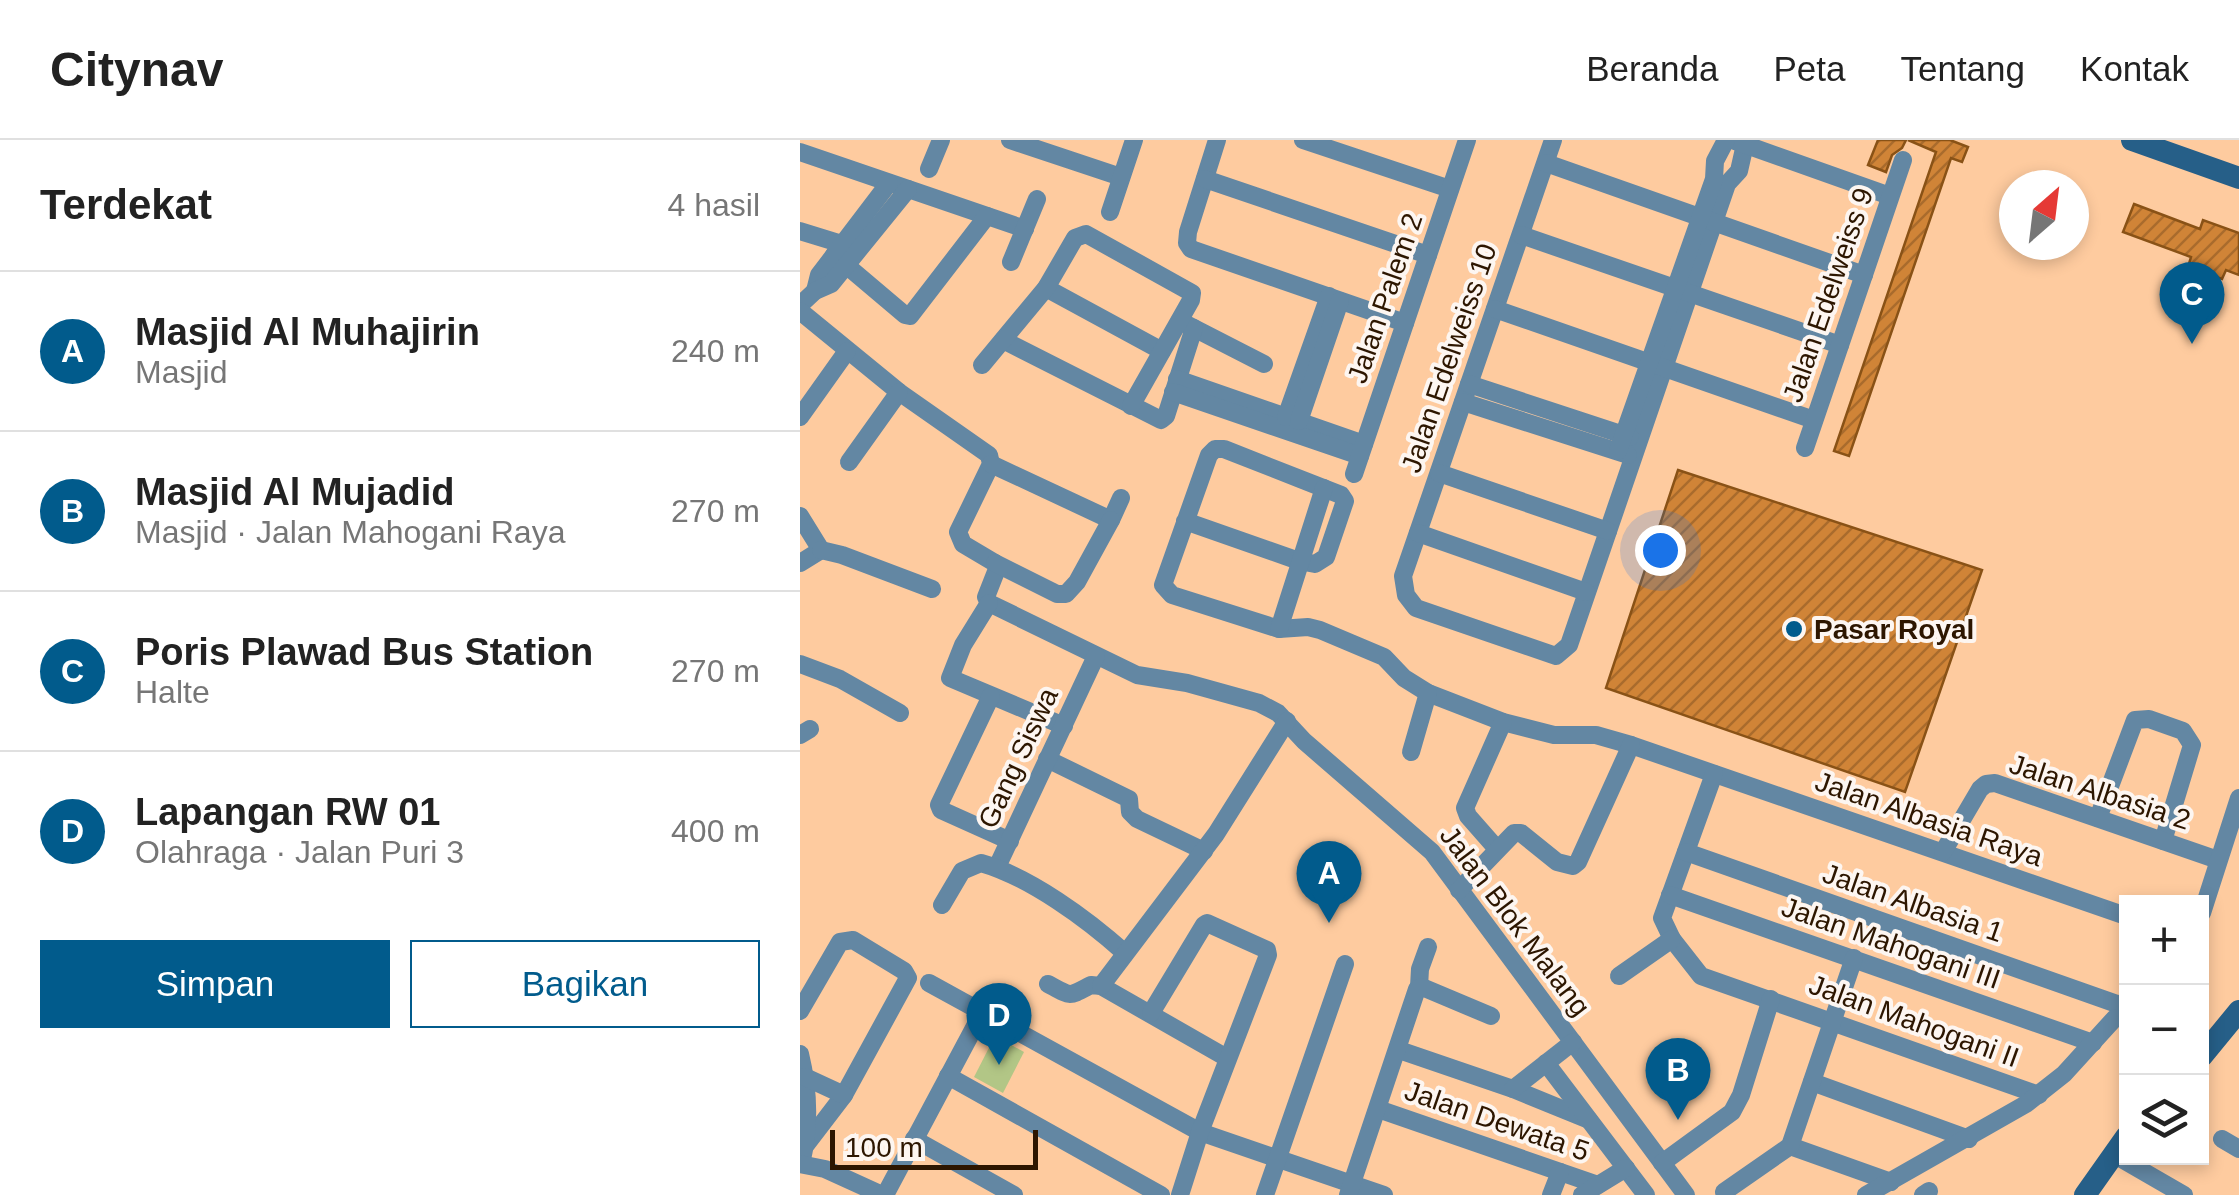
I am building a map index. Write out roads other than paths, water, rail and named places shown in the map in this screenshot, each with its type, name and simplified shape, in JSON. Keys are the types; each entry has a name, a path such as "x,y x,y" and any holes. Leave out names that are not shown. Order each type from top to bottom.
{"main road":[{"path":"2132,140 2239,178"},
{"path":"2209,1048 2239,1012"},
{"path":"2085,1195 2119,1147"}],"street":[{"path":"929,169 941,140"},
{"path":"1010,140 1121,177"},
{"path":"1110,212 1134,140"},
{"path":"1217,140 1188,232 1191,249 1405,323"},
{"path":"1303,140 1450,189"},
{"name":"Jalan Palem 2","path":"1360,458 1467,140"},
{"name":"Jalan Edelweiss 10","path":"1554,140 1403,576 1406,594 1416,608 1550,656 1561,655 1568,645 1586,592"},
{"path":"1418,533 1586,592 1608,531 1628,445 1707,219 1738,171 1737,141 1890,196"},
{"path":"800,152 1024,229"},
{"name":"Jalan Edelweiss 9","path":"1805,448 1903,160"},
{"path":"1546,163 1864,275"},
{"path":"1205,179 1428,255"},
{"path":"898,186 844,255 831,284 815,291 800,308 899,392 989,455 991,464 958,532 963,544 1057,594 1066,594 1078,582 1121,498"},
{"path":"1012,262 1037,199"},
{"path":"800,231 844,255 910,316 987,216"},
{"path":"982,365 1046,288 1080,234 1192,293 1175,386 1166,416 1161,420 1003,340"},
{"path":"1521,234 1840,344"},
{"path":"1046,288 1162,352"},
{"path":"1293,419 1334,299"},
{"path":"1495,309 1814,420"},
{"path":"1132,406 1162,352 1186,324"},
{"path":"1186,324 1264,364"},
{"path":"800,417 847,351"},
{"path":"1175,386 1293,419 1360,458"},
{"path":"1175,386 1360,458"},
{"path":"849,462 899,392"},
{"path":"1466,393 1628,445"},
{"path":"1278,629 1324,488 1219,448 1209,455 1186,520 1298,561"},
{"path":"991,464 1110,520"},
{"path":"1439,472 1608,531"},
{"path":"800,516 821,550 932,589"},
{"name":"Jalan Albasia Raya","path":"1186,520 1162,584 1166,592 1278,629 1320,630 1384,657 1404,678 1428,693 1503,722 1554,735 1596,736 1631,745 2119,914"},
{"path":"800,563 821,550"},
{"path":"995,563 998,574 987,594 989,603 963,645 950,678 1064,726"},
{"name":"Jalan Blok Malang","path":"989,603 1136,675 1172,679 1259,703 1287,721 1372,802 1417,836 1686,1195"},
{"name":"Gang Siswa","path":"942,905 966,867 981,862 997,867 1096,656"},
{"path":"800,664 840,679 900,713"},
{"path":"1411,752 1428,693"},
{"path":"991,696 939,805 941,810 1010,842"},
{"path":"2098,818 2135,720 2149,719 2182,730 2192,746 2163,840"},
{"path":"1101,986 1204,851 1287,721"},
{"path":"1497,848 1465,808 1503,722"},
{"path":"1459,890 1507,837 1521,834 1557,862 1573,866 1578,862 1631,745"},
{"path":"1047,760 1129,799 1130,812 1136,819 1204,851"},
{"path":"1620,976 1669,934 1662,916 1714,774"},
{"name":"Jalan Albasia 2","path":"1943,852 1986,784 1996,783 2218,860"},
{"path":"2207,895 2239,798"},
{"name":"Jalan Albasia 1","path":"1686,852 2119,1007"},
{"path":"997,867 1086,920 1125,953"},
{"name":"Jalan Mahogani III","path":"1670,895 2093,1043"},
{"path":"1151,1013 1207,924 1264,947 1268,956 1227,1058 1180,1195"},
{"name":"Jalan Mahogani II","path":"1669,934 1706,979 2039,1094"},
{"path":"800,1011 805,992 840,942 846,940 853,940 904,971 908,978 844,1095 814,1121"},
{"path":"1350,1190 1419,987 1428,946"},
{"path":"1724,1192 1790,1146 1854,958"},
{"path":"1264,1195 1346,964"},
{"path":"929,983 1200,1132 1277,1158 1350,1190 1384,1195"},
{"path":"1048,984 1071,996 1078,996 1090,985 1101,986 1227,1058"},
{"path":"1419,987 1491,1016"},
{"path":"1662,1163 1732,1112 1741,1095 1770,999"},
{"path":"1866,1195 2039,1094 2064,1074 2119,1010"},
{"path":"800,1054 814,1121 802,1158 856,1188 883,1195 982,1013"},
{"path":"1513,1089 1572,1042"},
{"path":"1398,1050 1590,1120"},
{"path":"1546,1063 1646,1195"},
{"path":"948,1076 1161,1195"},
{"path":"806,1077 844,1095"},
{"path":"1812,1082 1969,1138"},
{"name":"Jalan Dewata 5","path":"1378,1109 1560,1172 1590,1190"},
{"path":"914,1139 1014,1195"},
{"path":"2222,1139 2239,1149"},
{"path":"1790,1146 1891,1182"},
{"path":"2145,1165 2184,1195"},
{"path":"1590,1190 1626,1168"},
{"path":"1551,1195 1560,1172"}],"place":[{"name":"Poris Plawad Bus Station","path":"2192,344"},
{"name":"Pasar Royal","path":"1794,629"},
{"name":"Masjid Al Muhajirin","path":"1329,923"},
{"name":"Lapangan RW 01","path":"999,1065"},
{"name":"Masjid Al Mujadid","path":"1678,1120"}]}
